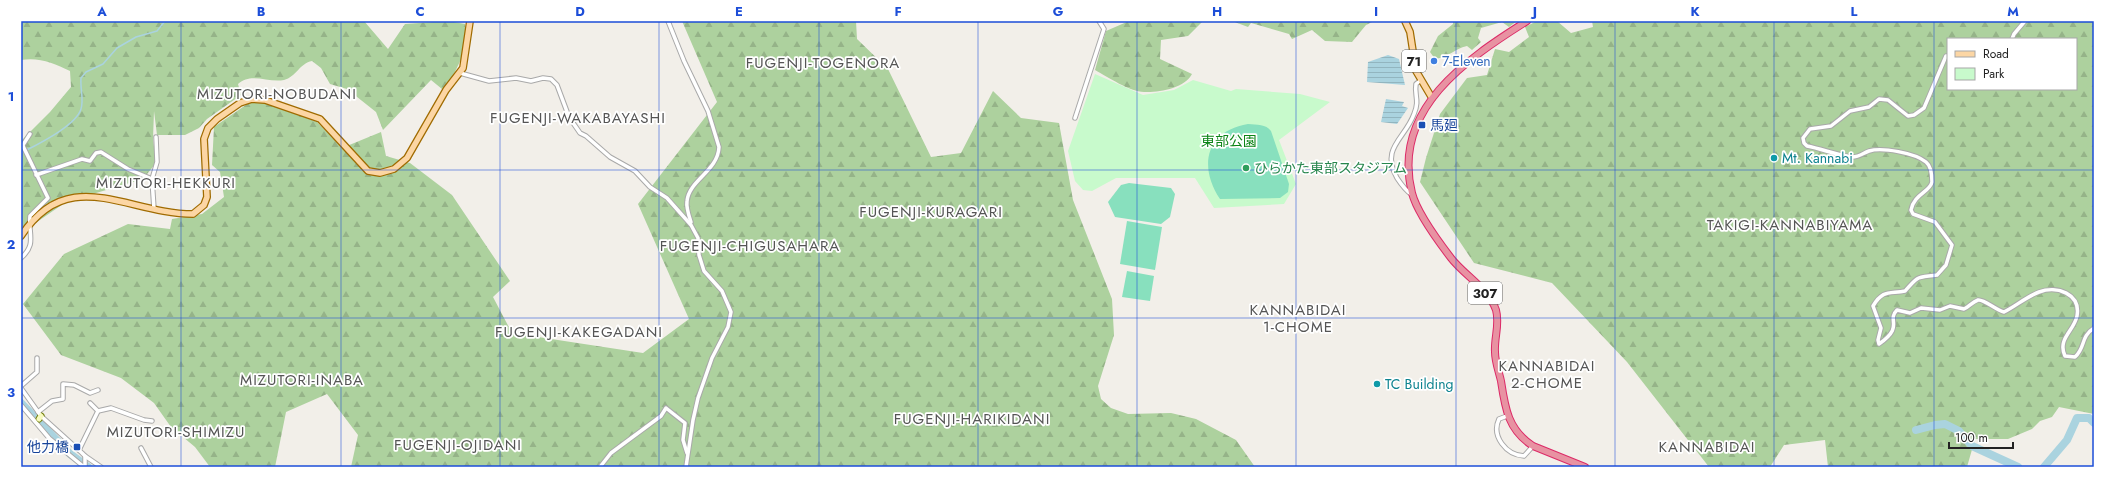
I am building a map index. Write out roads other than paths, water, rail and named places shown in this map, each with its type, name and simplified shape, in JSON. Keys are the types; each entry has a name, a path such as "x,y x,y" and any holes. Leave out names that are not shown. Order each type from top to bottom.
{"highway":[{"name":"307","path":"1527,21 1484,49 1462,66 1441,86 1432,98 1416,128 1410,144 1408,167 1412,194 1421,212 1451,258 1482,290 1495,306 1498,323 1495,352 1507,416 1517,433 1533,446 1585,467"}],"main road":[{"path":"21,236 29,224 52,205 68,198 87,196 172,213 193,214 204,205 207,198 204,138 208,128 217,119 240,103 252,99 265,100 320,119 368,171 380,173 394,169 407,158 446,90 460,73 466,61 470,21"},
{"name":"71","path":"1405,21 1410,32 1416,71 1432,98"}],"street":[{"path":"668,21 684,61 708,111 719,147 714,160 702,178 693,184 688,194 686,203 691,225"},
{"path":"1075,118 1104,30 1099,21"},
{"path":"2012,38 2025,21"},
{"path":"1947,56 1924,108 1919,113 1908,116 1888,100 1879,99 1869,107 1850,111 1831,126 1810,129 1803,138 1804,143 1807,146 1846,156 1858,156 1870,151 1881,150 1913,156 1926,162 1929,166 1932,184 1930,188 1918,196 1911,210 1913,214 1935,222 1951,242 1951,251 1946,265 1937,275 1919,277 1912,282 1905,291 1889,292 1875,303 1873,306 1881,328 1878,340 1879,344 1891,336 1894,330 1893,316 1897,310 1910,313 1921,308 1940,310 1950,306 1964,309 1978,300 1984,300 1993,308 2004,312 2040,291 2051,289 2062,289 2069,294 2076,310 2075,322 2065,337 2063,344 2065,356 2075,357 2080,352 2086,334 2094,328"},
{"path":"460,73 490,81 516,78 531,81 543,78 551,79 557,85 575,128 610,157 635,171 650,187 668,198 691,225 698,238 699,255 704,272 722,291 731,312 728,327 712,358 700,392 693,420 686,467"},
{"path":"1412,194 1400,182 1392,168 1390,159 1392,149 1414,115 1418,98 1416,84 1421,80"},
{"path":"21,258 29,251 31,246 29,224 30,216 48,201 48,198 22,147 30,134"},
{"path":"154,209 152,178 157,162 156,138"},
{"path":"36,175 82,159 90,161 96,153 101,152 128,169 152,178"},
{"path":"37,358 37,372 21,387 39,416 79,450 85,459 101,467"},
{"path":"39,416 52,401 63,399 63,384 74,385 90,393 98,390"},
{"path":"90,403 98,411"},
{"path":"21,405 50,438 85,467"},
{"path":"98,411 111,408 144,420 152,421"},
{"path":"600,467 611,453 661,416 666,408 685,423 683,440 688,454"},
{"path":"79,450 98,411"},
{"path":"1507,416 1499,419 1497,423 1497,434 1502,445 1520,456 1528,454 1533,446"},
{"path":"141,448 151,467"},
{"path":"85,459 85,467"}],"water":[{"path":"1388,55 1399,59 1405,85 1367,82 1368,62"},
{"path":"1386,99 1404,102 1402,106 1408,108 1397,124 1381,122"}],"waterway":[{"path":"21,153 55,134 72,122 78,115 82,105 81,78 86,72 103,64 117,48 136,37 157,31 165,21"},
{"path":"21,403 70,454 88,467"},
{"path":"2044,467 2067,440 2077,418 2089,418 2094,423"},
{"path":"1916,430 1945,424 1959,431 1972,446 2018,467"}],"place":[{"name":"7-Eleven","path":"1434,61"},
{"name":"馬廻","path":"1422,125"},
{"name":"Mt. Kannabi","path":"1774,158"},
{"name":"ひらかた東部スタジアム","path":"1246,168"},
{"name":"TC Building","path":"1377,384"},
{"name":"他力橋","path":"77,447"}],"district":[{"name":"FUGENJI-TOGENORA","path":"823,63"},
{"name":"MIZUTORI-NOBUDANI","path":"277,94"},
{"name":"FUGENJI-WAKABAYASHI","path":"578,118"},
{"name":"MIZUTORI-HEKKURI","path":"166,183"},
{"name":"FUGENJI-KURAGARI","path":"931,212"},
{"name":"TAKIGI-KANNABIYAMA","path":"1790,225"},
{"name":"FUGENJI-CHIGUSAHARA","path":"750,246"},
{"name":"KANNABIDAI 1-CHOME","path":"1298,318"},
{"name":"FUGENJI-KAKEGADANI","path":"579,332"},
{"name":"KANNABIDAI 2-CHOME","path":"1547,374"},
{"name":"MIZUTORI-INABA","path":"302,380"},
{"name":"FUGENJI-HARIKIDANI","path":"972,419"},
{"name":"MIZUTORI-SHIMIZU","path":"176,432"},
{"name":"FUGENJI-OJIDANI","path":"458,445"},
{"name":"KANNABIDAI","path":"1707,447"}],"park label":[{"name":"東部公園","path":"1229,141"}]}
